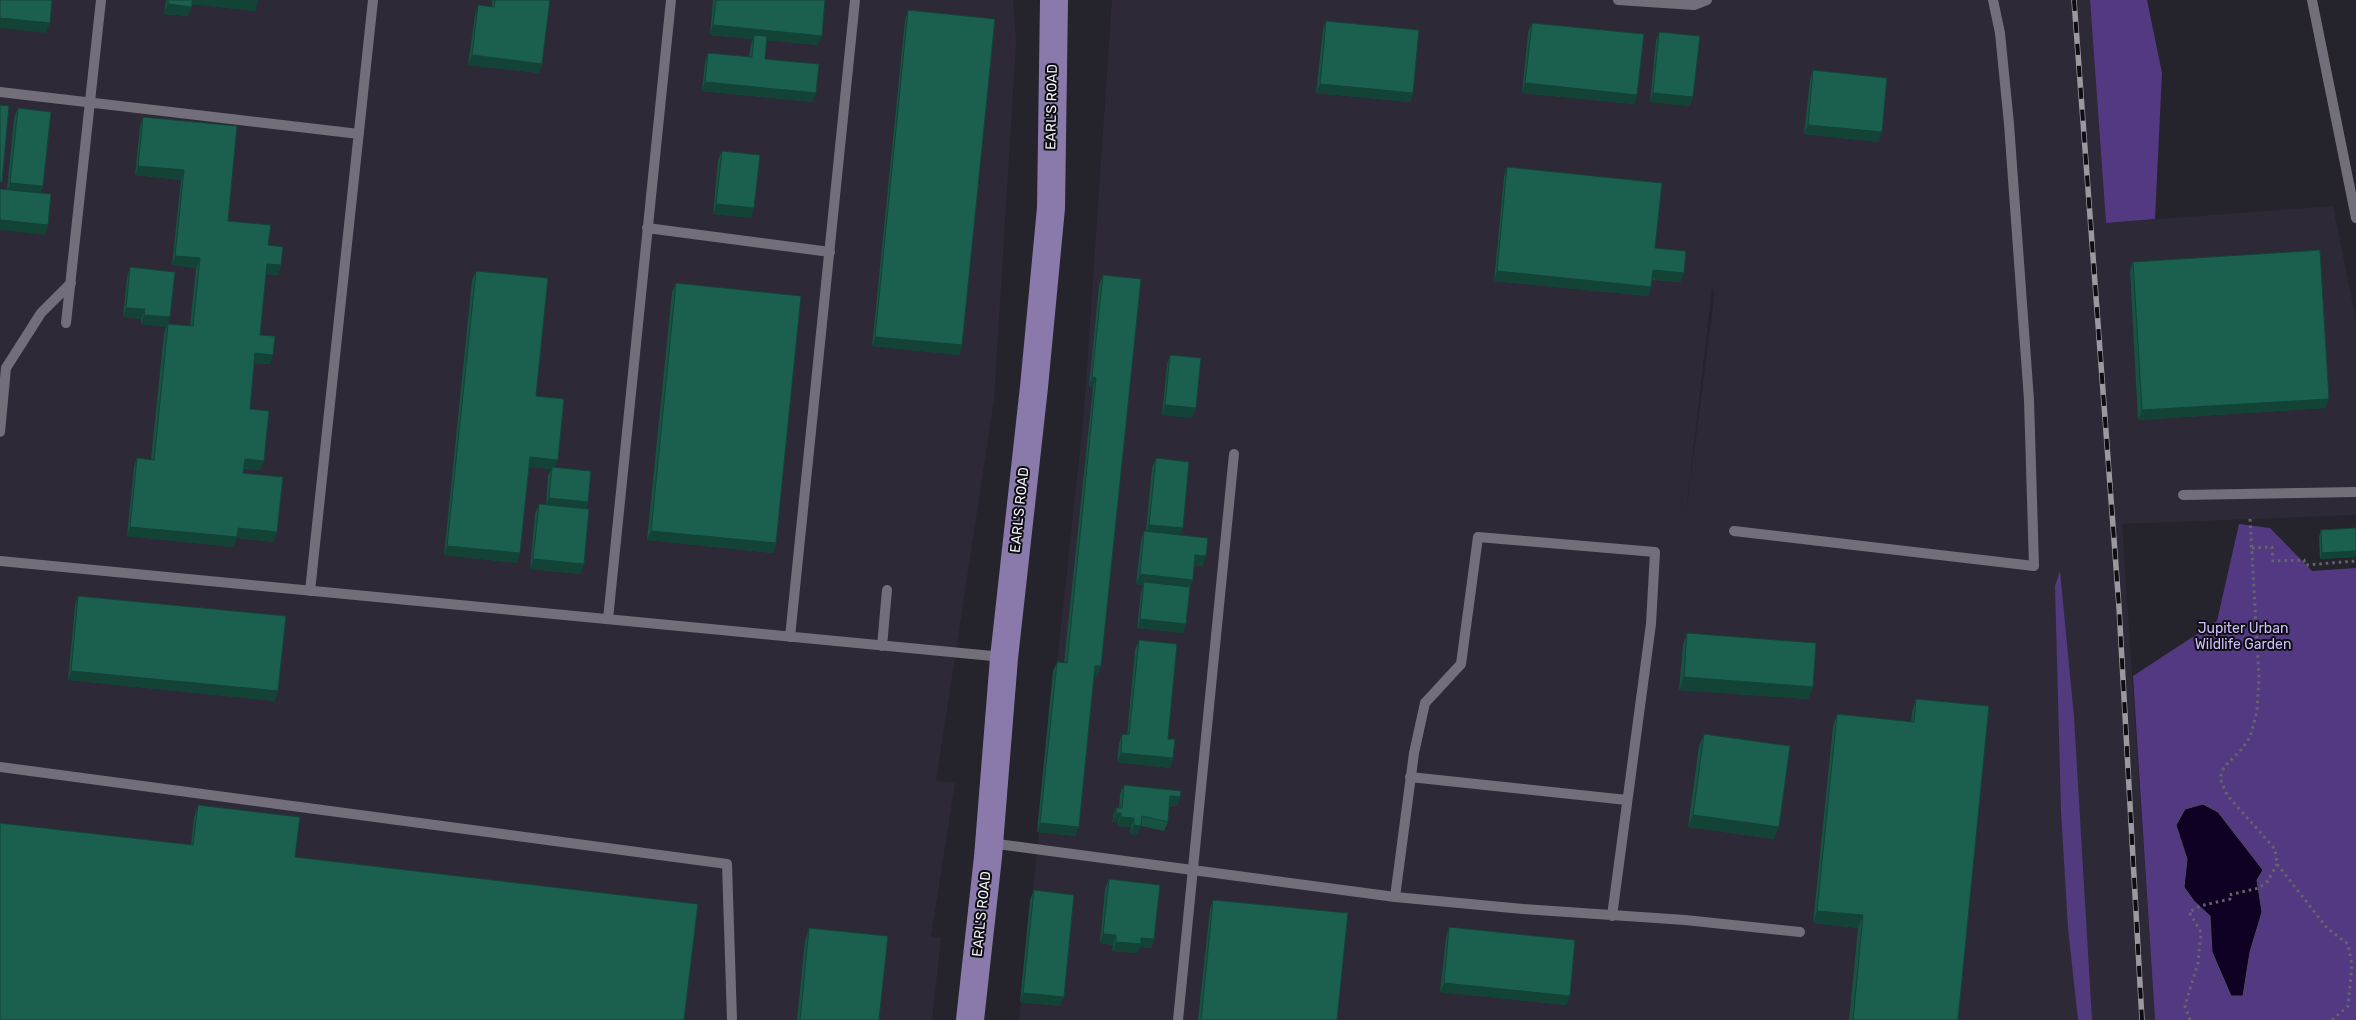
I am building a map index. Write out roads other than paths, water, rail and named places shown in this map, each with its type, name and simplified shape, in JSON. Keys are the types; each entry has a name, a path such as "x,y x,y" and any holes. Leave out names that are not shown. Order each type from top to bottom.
{"main road":[{"name":"EARL'S ROAD","path":"970,1020 990,843 1004,658 1034,387 1050,208 1054,0"}],"lane":[{"path":"66,323 101,0"},
{"path":"310,591 373,0"},
{"path":"608,619 671,0"},
{"path":"790,637 855,0"},
{"path":"1618,0 1694,5 1707,0"},
{"path":"1734,531 2034,566 2029,400 2009,124 2000,33 1993,0"},
{"path":"2312,0 2356,218"},
{"path":"0,92 358,134"},
{"path":"647,228 830,252"},
{"path":"0,432 6,368 41,313 70,283"},
{"path":"1178,1020 1234,454"},
{"path":"2183,495 2356,492"},
{"path":"1395,898 1410,777 1425,703 1461,664 1478,538 1655,552 1650,624 1612,916"},
{"path":"0,561 1004,658"},
{"path":"882,646 887,590"},
{"path":"0,767 727,864 732,1020"},
{"path":"1410,777 1627,800"},
{"path":"990,843 1395,898 1612,916 1685,920 1800,932"}],"railway":[{"path":"2074,0 2119,607 2142,1020"}],"park label":[{"name":"Jupiter Urban Wildlife Garden","path":"2243,638"}]}
